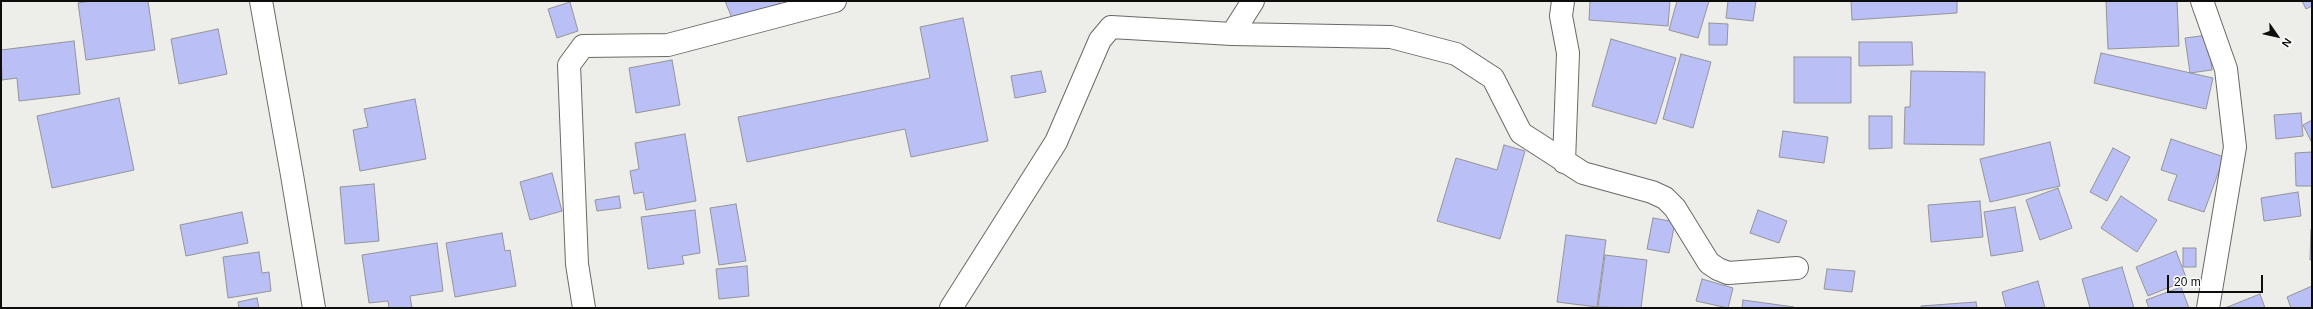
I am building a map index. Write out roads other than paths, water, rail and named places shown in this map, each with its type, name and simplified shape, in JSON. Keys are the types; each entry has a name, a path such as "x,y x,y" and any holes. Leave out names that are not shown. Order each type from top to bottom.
{"street":[{"path":"261,1 314,308"},
{"path":"584,308 577,264 569,65 583,46 668,45 835,1"},
{"path":"1232,34 1252,1"},
{"path":"1563,1 1560,16 1568,53 1564,162"},
{"path":"2202,1 2226,69 2235,147 2208,308"},
{"path":"951,308 1056,142 1100,40 1112,27 1232,34 1391,37 1456,54 1493,78 1521,133 1583,173 1652,192 1665,198 1675,208 1709,263 1718,269 1728,273 1797,268"}]}
